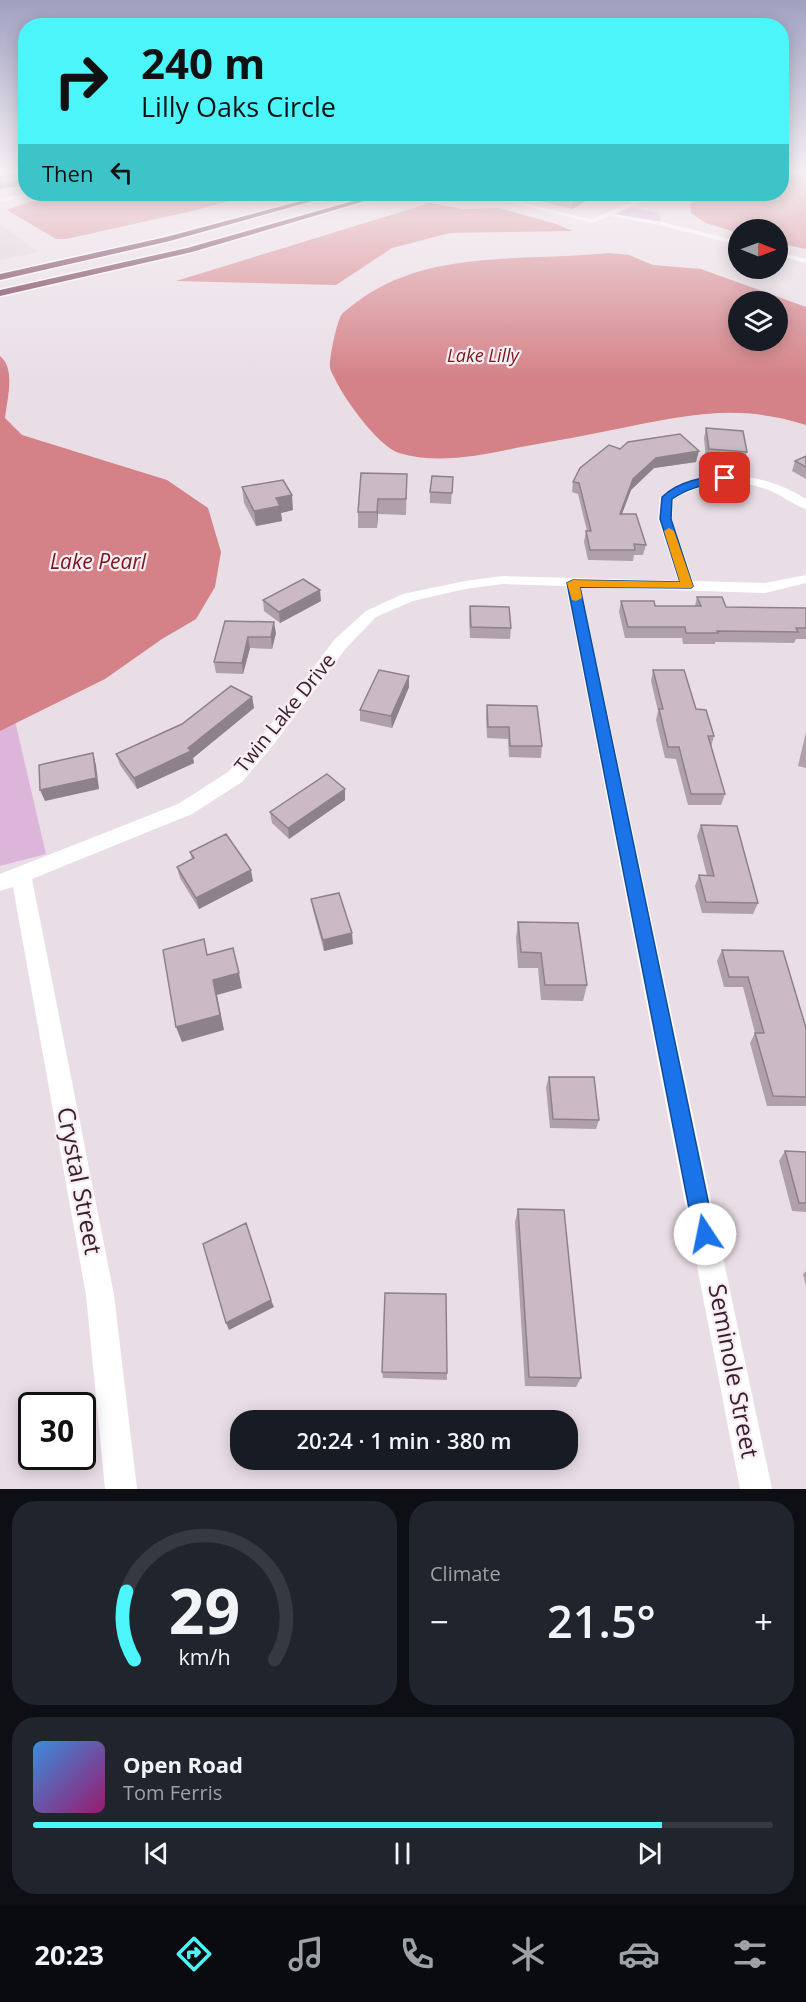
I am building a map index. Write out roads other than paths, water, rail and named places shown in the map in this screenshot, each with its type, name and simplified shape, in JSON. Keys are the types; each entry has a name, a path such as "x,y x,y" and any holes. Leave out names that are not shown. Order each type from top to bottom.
{"highway":[{"path":"0,277 160,240"},
{"path":"0,293 222,240"}],"street":[{"path":"687,586 665,519 668,497 684,486 725,478 760,482 790,493 806,505"},
{"name":"Twin Lake Drive","path":"10,879 185,809 235,777 268,740 340,644 371,614 408,597 503,580 765,588 806,579"},
{"name":"Seminole Street","path":"573,583 756,1489"},
{"name":"Crystal Street","path":"10,879 100,1295 121,1489"}],"lane":[{"path":"788,257 806,261"}],"water":[{"path":"308,240 421,240 392,248 336,285 176,281"},
{"path":"788,240 806,240 806,249 788,245"},
{"name":"Lake Lilly","path":"609,253 629,255 653,265 701,269 762,291 728,291 728,351 788,351 788,300 806,307 806,425 759,415 716,413 674,418 460,458 414,457 391,449 372,432 354,410 331,372 332,350 341,315 377,288 408,275 440,266 507,258"},
{"name":"Lake Pearl","path":"0,356 5,361 9,376 5,418 22,435 167,480 208,508 221,552 215,587 196,619 162,639 105,679 0,731"}]}
